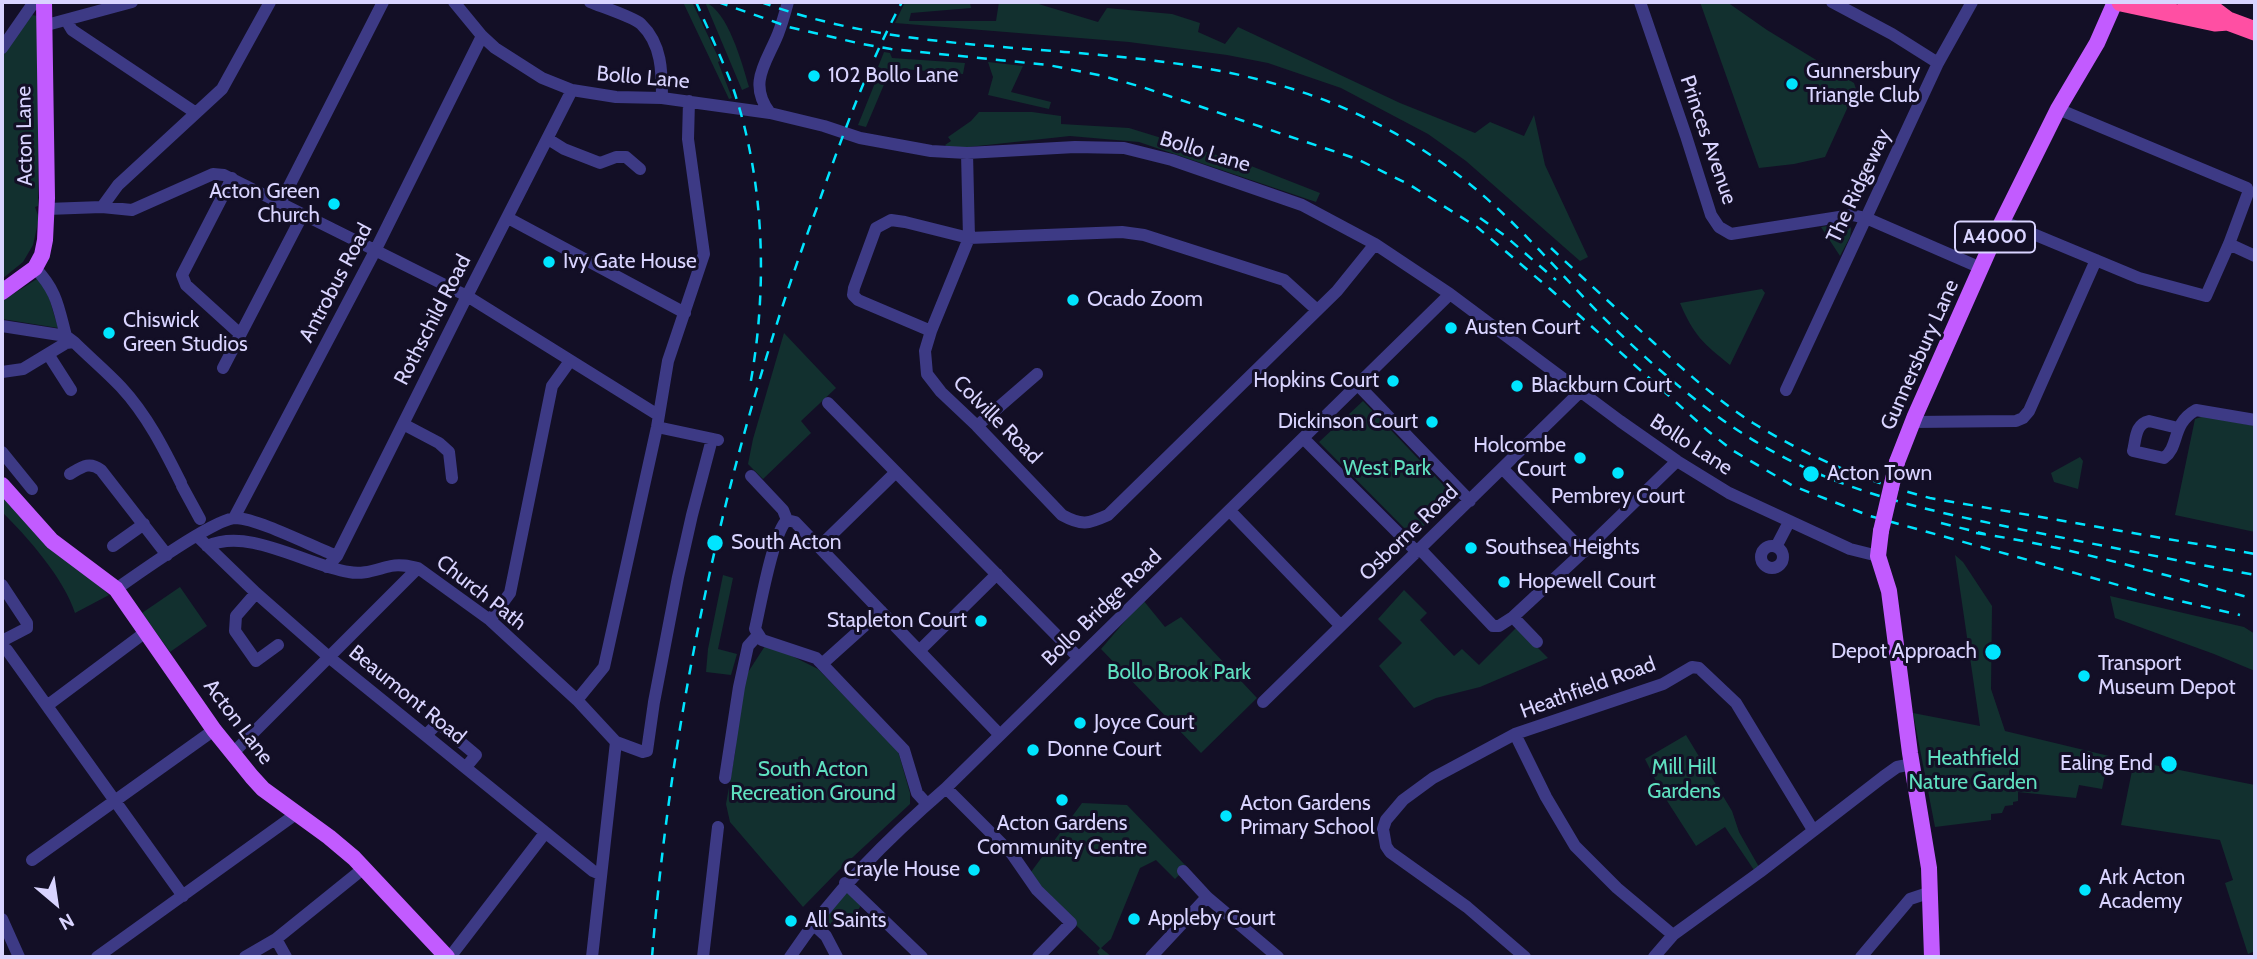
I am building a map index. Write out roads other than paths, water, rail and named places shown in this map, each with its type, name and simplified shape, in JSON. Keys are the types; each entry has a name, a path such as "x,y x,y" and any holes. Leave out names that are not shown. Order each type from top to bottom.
{"highway":[{"path":"2124,2 2215,22 2228,21"},
{"path":"2187,2 2216,12 2228,21 2255,31"}],"main road":[{"name":"Acton Lane","path":"31,272 42,256 46,240 43,2"},
{"name":"Gunnersbury Lane","path":"1932,957 1931,892 1889,591 1878,556 1881,531 1897,462 2002,221 2058,109 2097,43 2110,32 2124,2"},
{"path":"2,292 31,272"},
{"name":"Acton Lane","path":"2,485 52,541 116,589 244,769 263,789 329,837 364,868 377,885 449,957"}],"street":[{"path":"2,48 32,5 43,2"},
{"path":"43,26 132,2"},
{"path":"102,206 118,185 222,89 270,2"},
{"path":"281,202 383,2"},
{"name":"Bollo Lane","path":"454,2 482,36 512,59 542,78 572,90 616,97 689,101 770,113 886,144 931,151 967,153 1074,147 1124,148 1172,160 1302,205 1375,244 1450,294 1677,461 1729,492 1789,522 1850,549 1878,556"},
{"path":"590,2 640,23 661,60 662,98"},
{"path":"770,113 763,101 759,79 761,68 778,35 788,2"},
{"name":"Princes Avenue","path":"1640,2 1711,215 1719,227 1731,234 1852,215 1866,218 1981,268"},
{"path":"1832,2 1938,62"},
{"name":"The Ridgeway","path":"1786,390 1938,62 1972,2"},
{"path":"66,20 72,30 196,113"},
{"name":"Antrobus Road","path":"234,518 376,251 482,36"},
{"name":"Rothschild Road","path":"327,567 337,556 572,90"},
{"path":"577,700 604,667 658,421 668,361 704,254 688,139 689,101"},
{"path":"2002,221 2139,278 2206,296 2229,244 2248,193 2247,188 2058,109"},
{"path":"548,139 564,149 600,163 626,156 640,169"},
{"name":"Colville Road","path":"967,153 969,238 931,331 925,352 927,374 941,392 978,426 1062,515 1074,521 1091,523 1108,515 1317,310"},
{"path":"47,209 102,206 132,210 213,174 232,178 467,296 653,414 658,421 716,440 692,515 678,577 647,751 615,742 592,957"},
{"path":"232,178 182,275 186,285 240,334"},
{"path":"223,369 303,214"},
{"path":"508,218 685,313"},
{"path":"931,331 858,300 853,295 876,228 884,222 898,221 969,238 1111,233 1144,235 1284,280 1317,310 1337,291 1375,244"},
{"path":"2229,244 2255,256"},
{"path":"1913,422 2016,421 2024,418 2096,260"},
{"path":"31,272 48,281 55,293 70,339 122,387 162,444 201,528"},
{"name":"Bollo Bridge Road","path":"790,957 845,883 946,788 1450,294"},
{"path":"2,326 70,339"},
{"path":"2,372 23,369 70,339"},
{"path":"48,354 71,390"},
{"path":"489,620 510,593 552,386 570,361"},
{"path":"978,426 1037,374"},
{"path":"1358,385 1470,501"},
{"name":"Osborne Road","path":"1263,702 1340,625 1435,539 1581,391"},
{"path":"828,403 1078,657"},
{"path":"2178,428 2196,410 2255,420"},
{"path":"403,424 439,443 449,452 452,478"},
{"path":"1303,438 1493,626 1499,626 1513,617 1677,461"},
{"path":"2,452 33,489"},
{"path":"70,474 87,465 101,470 167,555"},
{"path":"1503,469 1584,552"},
{"path":"819,547 896,472"},
{"path":"751,476 783,510 787,520"},
{"path":"1230,511 1340,625"},
{"path":"116,589 167,555 201,528 225,519 252,521 337,556"},
{"path":"787,520 795,522 1000,735"},
{"path":"787,520 781,527 774,550 755,629 762,640 816,657 904,750 917,793 927,804"},
{"path":"1776,547 1789,522"},
{"path":"113,546 144,524"},
{"path":"260,545 265,526"},
{"name":"Beaumont Road","path":"201,528 207,547 330,658 600,874"},
{"name":"Church Path","path":"207,547 244,541 286,551 327,567 352,573 404,565 418,568 489,620 577,700 615,742"},
{"path":"233,753 418,568"},
{"path":"919,650 997,574"},
{"path":"2,584 27,623 27,628 4,645 183,896"},
{"path":"256,593 236,616 235,631 256,661 278,645"},
{"path":"822,664 881,611"},
{"path":"1513,617 1537,642"},
{"path":"48,705 146,631"},
{"path":"725,778 748,646 758,635"},
{"name":"Heathfield Road","path":"1525,957 1467,906 1390,852 1383,829 1386,820 1403,800 1433,778 1515,734 1663,684 1692,667 1699,668 1736,703 1813,830"},
{"path":"32,859 214,730"},
{"path":"1515,734 1546,797 1575,846 1617,888 1673,934"},
{"path":"1654,957 1673,934 1760,872 1897,767 1912,764"},
{"path":"946,788 1012,854 1037,890 1071,923 1038,957"},
{"path":"97,957 296,814"},
{"path":"703,957 719,827"},
{"path":"449,957 545,832"},
{"path":"246,957 276,939 364,868"},
{"path":"1183,872 1207,897 1278,957"},
{"path":"845,883 922,957"},
{"path":"1861,957 1910,899 1931,892"},
{"path":"1151,957 1207,897"},
{"path":"2,919 19,957"},
{"path":"813,923 826,936 837,957"},
{"path":"276,939 286,957"}],"railway":[{"path":"696,2 732,85 743,121 757,196 761,273 756,349 750,386"},
{"path":"718,2 789,27 862,44 1048,65 1103,76 1357,159 1410,185 1477,227 1708,431 1732,450 1793,486 1870,516 2154,595 2240,615"},
{"path":"761,2 833,24 907,37 1133,58 1207,69 1281,85 1353,112 1418,147 1464,179 1493,204 1603,318 1664,374 1752,440 1792,461 1871,493 1955,516 2255,575"},
{"path":"652,957 674,764 690,669 732,479 787,293 828,176 867,75 902,2"},
{"path":"1480,218 1556,280"},
{"path":"1551,248 1677,364 1727,405 1774,435 1839,467 1930,498 2255,554"},
{"path":"1941,523 1985,534"},
{"path":"1976,533 2082,554 2255,599"}],"place":[{"name":"102 Bollo Lane","path":"814,76"},
{"name":"Gunnersbury Triangle Club","path":"1792,84"},
{"name":"Acton Green Church","path":"334,204"},
{"name":"Ivy Gate House","path":"549,262"},
{"name":"Ocado Zoom","path":"1073,300"},
{"name":"Austen Court","path":"1451,328"},
{"name":"Chiswick Green Studios","path":"109,333"},
{"name":"Hopkins Court","path":"1393,381"},
{"name":"Blackburn Court","path":"1517,386"},
{"name":"Dickinson Court","path":"1432,422"},
{"name":"Holcombe Court","path":"1580,458"},
{"name":"Pembrey Court","path":"1618,473"},
{"name":"Acton Town","path":"1811,474"},
{"name":"South Acton","path":"715,543"},
{"name":"Southsea Heights","path":"1471,548"},
{"name":"Hopewell Court","path":"1504,582"},
{"name":"Stapleton Court","path":"981,621"},
{"name":"Depot Approach","path":"1993,652"},
{"name":"Transport Museum Depot","path":"2084,676"},
{"name":"Joyce Court","path":"1080,723"},
{"name":"Donne Court","path":"1033,750"},
{"name":"Ealing End","path":"2169,764"},
{"name":"Acton Gardens Community Centre","path":"1062,800"},
{"name":"Acton Gardens Primary School","path":"1226,816"},
{"name":"Crayle House","path":"974,870"},
{"name":"Ark Acton Academy","path":"2085,890"},
{"name":"Appleby Court","path":"1134,919"},
{"name":"All Saints","path":"791,921"}],"park label":[{"name":"West Park","path":"1387,469"},
{"name":"Bollo Brook Park","path":"1179,673"},
{"name":"Heathfield Nature Garden","path":"1973,771"},
{"name":"Mill Hill Gardens","path":"1684,780"},
{"name":"South Acton Recreation Ground","path":"813,782"}]}
